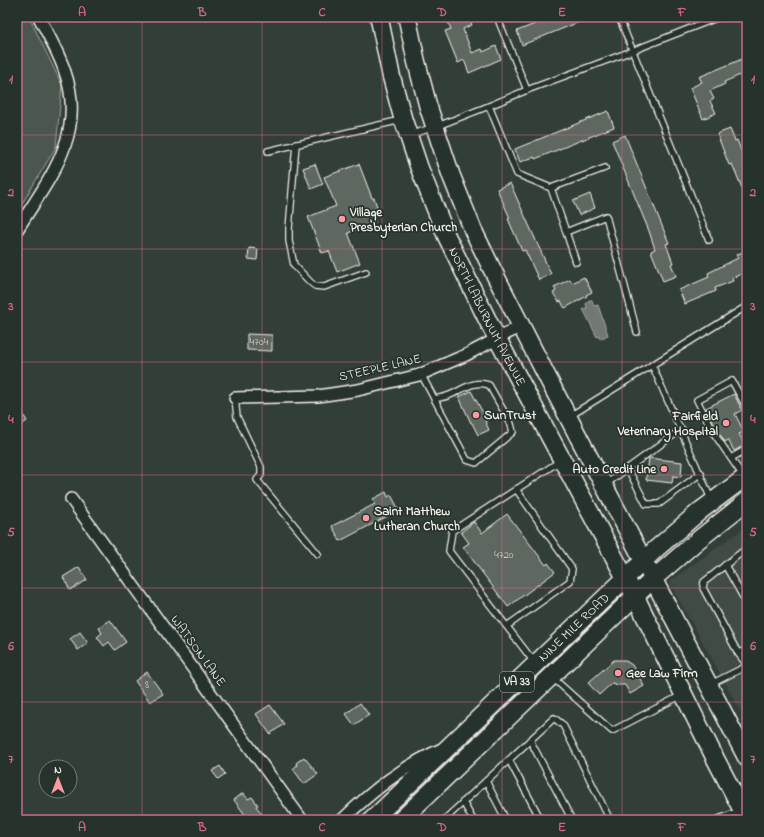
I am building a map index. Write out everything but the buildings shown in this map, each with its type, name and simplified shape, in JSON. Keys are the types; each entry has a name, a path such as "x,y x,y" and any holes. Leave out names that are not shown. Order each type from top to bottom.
{"main road":[{"name":"NORTH LABURNUM AVENUE","path":"380,17 391,75 403,119 425,182 446,235 498,338 635,596 683,694 742,805"},
{"name":"NORTH LABURNUM AVENUE","path":"407,17 428,106 451,175 473,230 568,417 747,758"},
{"name":"NINE MILE ROAD","path":"372,820 644,561 712,502 746,477"},
{"name":"NINE MILE ROAD","path":"401,820 653,579 698,540 747,501"}],"street":[{"path":"17,230 65,149 72,121 71,93 66,73 39,17"},
{"name":"STEEPLE LANE","path":"235,398 318,396 358,390 421,374 466,355 521,326"},
{"name":"WATSON LANE","path":"71,499 302,820"},
{"path":"342,820 362,800 394,775 427,756 451,745"}],"lane":[{"path":"497,17 527,90"},
{"path":"619,17 709,240"},
{"path":"409,136 719,17"},
{"path":"489,106 517,174 551,188 605,168"},
{"path":"268,151 403,119"},
{"path":"296,144 289,229 289,241 294,265 314,286 324,287 366,272"},
{"path":"551,188 576,262"},
{"path":"566,232 606,216 637,332"},
{"path":"568,417 747,306"},
{"path":"652,365 682,429 712,502"},
{"path":"421,374 434,399 467,460 476,463 513,432 511,424 489,385 481,382 472,384 449,396 434,399"},
{"path":"746,477 713,432 697,400 732,381 747,408"},
{"path":"235,398 238,416 261,467 261,475 257,480 318,554"},
{"path":"604,486 682,429"},
{"path":"731,458 747,449"},
{"path":"535,664 449,551 452,531 562,460"},
{"path":"628,468 646,504 660,504 701,474"},
{"path":"507,626 570,581 572,569 516,489"},
{"path":"709,685 747,666 738,653 703,588 704,582 747,548"},
{"path":"725,564 747,604"},
{"path":"738,653 747,650"},
{"path":"551,676 612,731 683,694"},
{"path":"444,820 554,718 563,725 610,820"},
{"path":"530,740 572,820"},
{"path":"509,760 541,820"},
{"path":"486,781 506,820"},
{"path":"463,802 473,820"},
{"path":"716,820 742,805"}],"shaded area":[{"path":"17,17 29,17 62,85 56,147 17,212"},
{"path":"589,300 592,300 594,306 598,305 608,335 600,339 598,336 597,337 583,309 587,308 586,304"},
{"path":"747,526 747,722 669,582"}],"place":[{"name":"Village Presbyterian Church","path":"342,219"},
{"name":"SunTrust","path":"476,415"},
{"name":"Fairfield Veterinary Hospital","path":"726,423"},
{"name":"Auto Credit Line","path":"664,469"},
{"name":"Saint Matthew Lutheran Church","path":"366,518"},
{"name":"Gee Law Firm","path":"618,673"}]}
